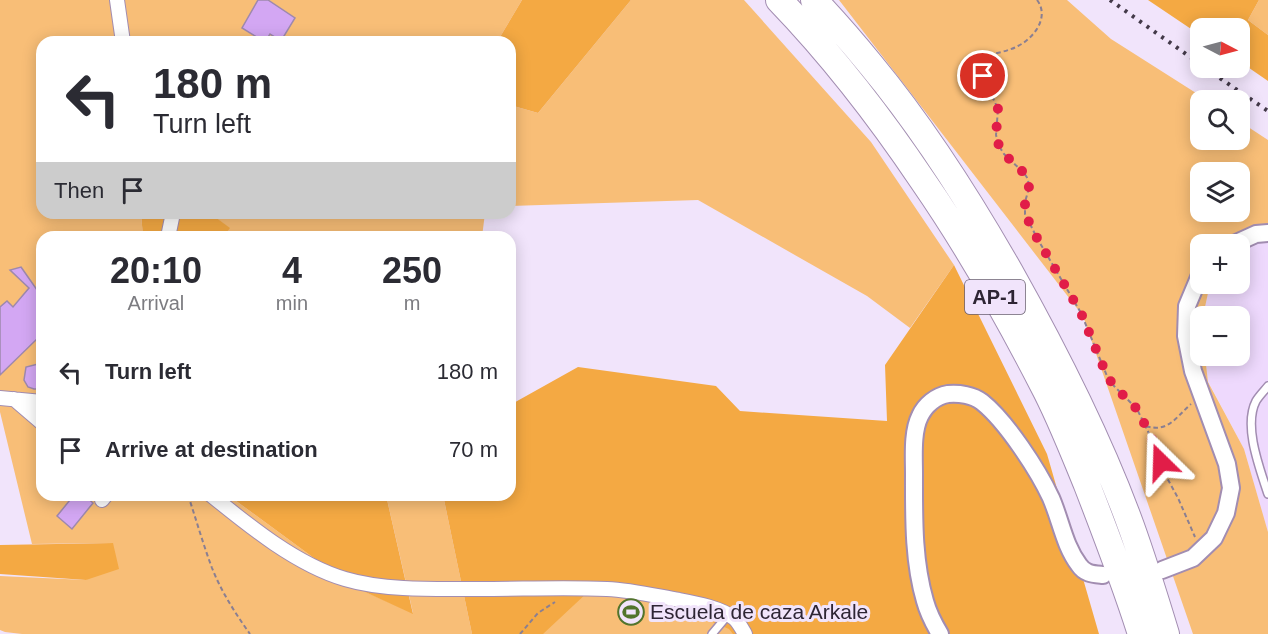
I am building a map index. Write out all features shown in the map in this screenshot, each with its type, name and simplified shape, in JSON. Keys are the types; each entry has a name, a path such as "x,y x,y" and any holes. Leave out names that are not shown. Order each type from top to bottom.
{"highway":[{"name":"AP-1","path":"779,0 855,87 901,148 966,246 1044,386 1073,451 1113,553 1141,634"},
{"name":"AP-1","path":"814,0 871,65 918,126 989,236 1028,303 1096,440 1130,524 1166,634"}],"street":[{"path":"117,0 122,36"},
{"path":"1250,237 1268,233"},
{"path":"1162,570 1193,558 1214,538 1226,513 1231,488 1227,464 1193,371 1186,336 1187,306 1192,294"},
{"path":"940,634 925,602 916,556 914,443 919,417 926,406 946,394 970,396 981,401 998,418 1027,456 1043,483 1051,498 1066,543 1079,566 1091,574 1103,575"},
{"path":"0,398 36,401"},
{"path":"14,399 36,418"},
{"path":"218,501 250,527 272,541 325,572 346,579 418,588 609,589 641,593 691,603 728,615 735,619 745,634"}],"lane":[{"path":"1268,386 1255,403 1252,437 1268,494"},
{"path":"712,634 728,615"}],"path":[{"path":"1037,0 1042,15 1037,30 1017,47 986,56 981,65 980,70 998,109 997,139 1004,154 1027,176 1029,183 1025,214 1081,313 1107,376 1114,386 1135,405 1194,534 1201,543 1207,545"},
{"path":"1145,426 1158,429 1164,427 1190,404 1205,403"},
{"path":"190,501 212,568 239,620 250,634"},
{"path":"520,634 538,614 557,601"}],"shaded area":[{"path":"0,0 522,0 501,36 36,36 36,219 142,219 142,231 36,231 36,501 236,501 352,586 413,613 387,501 444,501 472,634 22,634 0,630 0,576 86,580 113,543 32,544 0,412"},
{"path":"522,0 631,0 538,113 516,107 516,36 501,36"},
{"path":"631,0 744,0 871,142 954,265 910,328 867,296 698,200 516,206 516,107 538,113"},
{"path":"839,0 1067,0 1111,39 1191,90 1190,150 1250,150 1250,128 1268,140 1268,243 1250,243 1250,234 1190,234 1190,294 1208,294 1205,306 1190,306 1190,366 1206,366 1208,382 1244,449 1268,532 1268,634 1193,634 1083,316"},
{"path":"1148,0 1259,0 1249,18 1190,18 1190,28"},
{"path":"1259,0 1268,0 1268,35 1250,22 1249,18"},
{"path":"1250,22 1268,35 1268,81 1250,69"},
{"path":"142,219 218,219 230,228 228,231 142,231"},
{"path":"218,219 484,219 483,231 227,231 229,228"},
{"path":"1250,243 1268,243 1268,532 1244,449 1208,381 1206,366 1250,366 1250,306 1205,306 1208,294 1250,294"},
{"path":"954,265 1047,454 1099,634 733,634 729,629 665,602 589,591 543,634 472,634 444,501 516,501 516,402 578,367 716,386 740,411 887,421 885,365"},
{"path":"236,501 387,501 413,614 352,586"},
{"path":"113,543 119,569 86,580 0,574 0,545"},
{"name":"Escuela de caza Arkale","path":"589,591 708,610 741,634 525,634"}],"building":[{"path":"258,0 268,0 295,18 284,36 270,34 269,36 255,36 242,28"},
{"path":"21,267 36,288 36,340 0,375 0,307 7,301 13,307 29,288 10,270"},
{"path":"36,364 36,389 28,387 24,380 26,367"},
{"path":"69,501 91,501 93,503 72,529 57,516"}],"railway":[{"path":"1110,0 1190,57"},
{"path":"1220,78 1268,111"}],"place":[{"name":"Escuela de caza Arkale","path":"631,612"}],"route":[{"path":"983,76 998,109 996,135 999,146 1028,179 1025,214 1081,313 1107,376 1114,386 1135,405 1161,462"}]}
